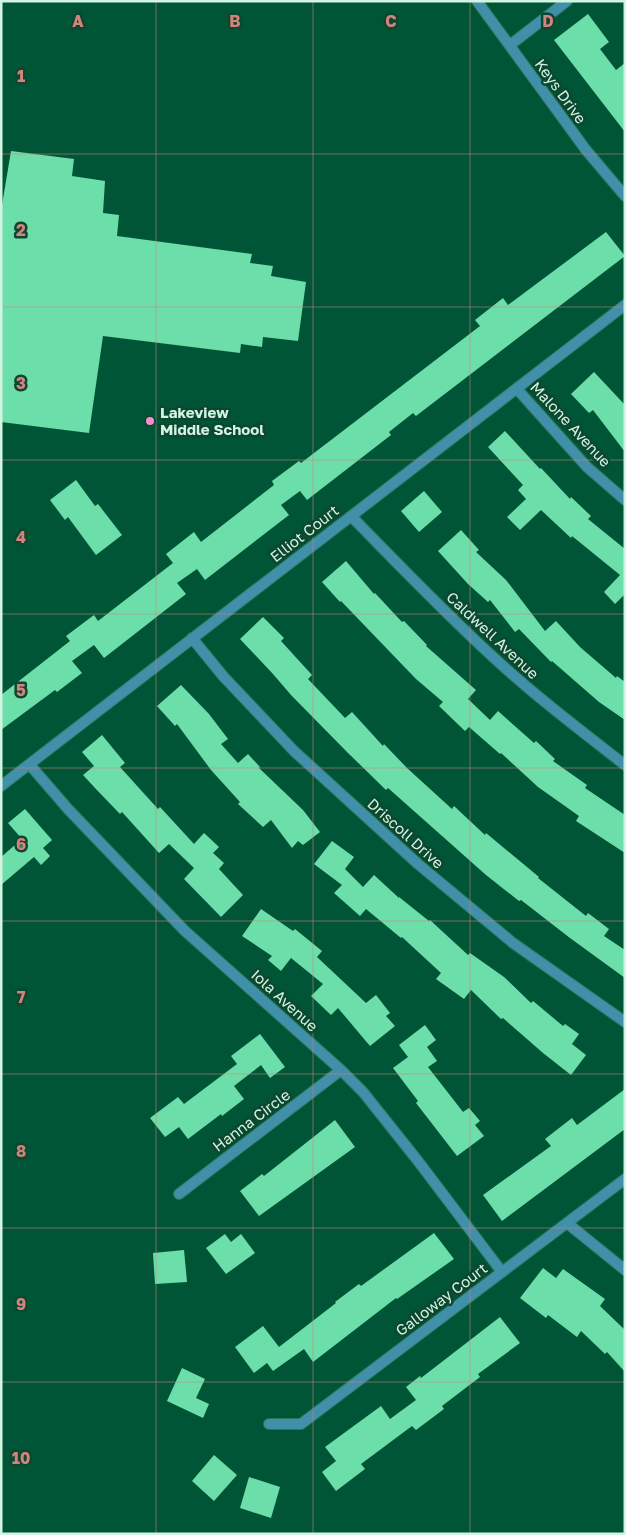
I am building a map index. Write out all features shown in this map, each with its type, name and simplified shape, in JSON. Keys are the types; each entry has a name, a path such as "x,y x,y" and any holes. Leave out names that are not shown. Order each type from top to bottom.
{"street":[{"name":"Keys Drive","path":"477,1 586,150 625,196"},
{"path":"510,45 567,1"},
{"name":"Elliot Court","path":"1,786 625,305"},
{"name":"Malone Avenue","path":"517,389 587,467 625,500"},
{"name":"Caldwell Avenue","path":"350,516 424,592 492,656 546,703 625,765"},
{"name":"Driscoll Drive","path":"192,638 223,676 294,751 418,864 513,943 625,1022"},
{"name":"Iola Avenue","path":"30,765 68,809 185,931 341,1070 363,1092 502,1272"},
{"name":"Hanna Circle","path":"179,1194 341,1070"},
{"name":"Galloway Court","path":"269,1424 301,1424 625,1179"},
{"path":"567,1223 625,1270"}],"building":[{"path":"588,14 609,42 600,49 616,70 625,63 625,132 554,40"},
{"path":"11,151 74,159 72,176 105,181 103,213 119,215 117,236 252,254 250,263 273,266 271,276 306,282 298,341 263,337 262,347 241,344 240,353 103,336 89,433 1,422 1,211"},
{"path":"606,232 625,256 416,416 413,413 389,432 391,435 307,500 300,491 281,505 289,515 205,580 197,569 177,583 186,594 104,658 94,645 72,661 82,673 57,692 55,690 1,730 1,695 70,641 66,636 94,615 98,621 173,563 166,554 194,532 201,542 274,485 272,481 299,461 301,463 480,326 475,320 503,298 508,305"},
{"path":"594,372 625,405 625,452 593,410 589,413 571,394"},
{"path":"505,431 570,499 571,497 591,516 588,519 625,549 625,594 615,604 604,592 620,575 572,536 571,538 541,510 520,530 507,517 526,499 518,490 523,485 488,447"},
{"path":"76,480 95,506 98,504 122,535 96,555 68,517 65,520 50,500"},
{"path":"424,491 442,512 419,532 401,511"},
{"path":"461,530 479,550 476,552 506,580 545,631 556,621 580,647 616,678 617,676 625,682 625,720 599,702 551,662 519,629 515,632 490,600 488,602 468,584 438,551"},
{"path":"346,561 374,594 402,622 404,621 426,646 476,690 468,699 490,720 498,711 534,743 536,741 555,759 553,761 587,785 585,788 625,815 625,853 576,821 579,816 538,787 469,727 465,731 439,706 443,702 416,679 322,582"},
{"path":"263,617 284,638 281,641 312,675 308,679 345,718 352,712 383,746 384,744 452,809 454,806 485,835 486,833 586,916 588,913 609,929 604,936 625,950 625,978 486,875 388,788 386,790 347,752 240,639"},
{"path":"181,685 209,714 228,739 221,744 238,763 248,754 259,768 303,810 320,832 303,845 298,841 292,848 271,820 263,827 238,804 240,802 211,770 177,724 175,726 157,706"},
{"path":"102,735 125,763 120,767 158,809 160,807 194,844 204,833 219,847 213,853 224,863 219,869 243,895 221,917 184,879 194,868 169,844 159,853 122,812 120,814 83,775 94,766 82,752"},
{"path":"25,809 52,840 43,848 50,856 41,865 34,857 1,885 1,857 22,839 8,823"},
{"path":"332,841 354,857 345,869 363,887 374,875 399,898 430,920 468,955 470,953 504,977 531,1003 533,1001 563,1026 565,1024 579,1034 572,1044 586,1055 571,1075 503,1018 501,1019 471,990 464,999 436,979 441,973 402,937 366,909 360,916 334,893 342,885 314,864"},
{"path":"261,909 293,931 295,929 322,951 317,957 366,1003 376,995 390,1013 386,1016 395,1026 370,1046 338,1008 331,1015 311,996 323,984 291,958 281,971 268,960 272,956 242,936"},
{"path":"425,1025 436,1040 427,1047 437,1061 428,1067 463,1112 469,1108 480,1121 475,1125 484,1136 457,1156 416,1103 418,1101 393,1068 408,1057 399,1045"},
{"path":"260,1034 285,1067 270,1078 261,1065 234,1086 244,1099 222,1116 221,1114 188,1139 179,1127 165,1137 150,1118 178,1097 184,1104 237,1064 231,1056"},
{"path":"625,1089 625,1129 502,1221 483,1195 551,1146 545,1139 572,1118 577,1125"},
{"path":"335,1120 355,1147 259,1216 240,1191 262,1174 264,1176"},
{"path":"434,1233 454,1259 396,1298 313,1362 304,1349 273,1371 267,1363 254,1373 235,1347 263,1326 279,1347 359,1284 361,1286"},
{"path":"225,1234 231,1242 241,1234 255,1253 226,1274 206,1248"},
{"path":"184,1250 187,1282 155,1284 153,1253"},
{"path":"543,1268 556,1278 563,1269 605,1299 600,1306 625,1330 625,1372 607,1352 605,1354 581,1331 577,1337 548,1315 546,1318 520,1298"},
{"path":"500,1317 520,1343 478,1374 480,1377 442,1406 444,1409 416,1430 412,1426 361,1464 365,1469 336,1491 322,1472 336,1461 325,1447 381,1406 390,1419 416,1400 406,1387 420,1376 421,1378"},
{"path":"182,1368 205,1379 196,1398 209,1404 203,1418 167,1401"},
{"path":"214,1455 237,1475 214,1501 192,1481"},
{"path":"249,1477 280,1487 271,1518 240,1508"}],"place":[{"name":"Lakeview Middle School","path":"150,421"}]}
